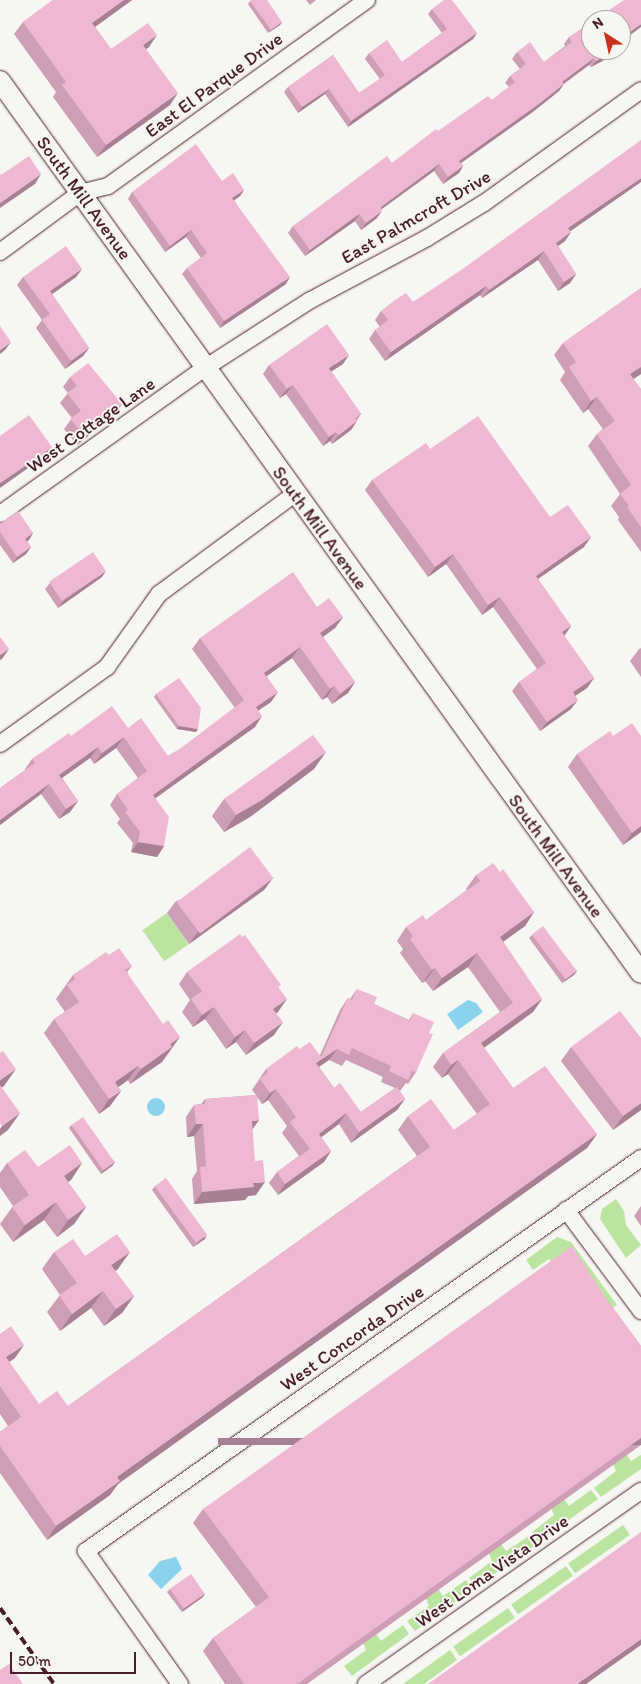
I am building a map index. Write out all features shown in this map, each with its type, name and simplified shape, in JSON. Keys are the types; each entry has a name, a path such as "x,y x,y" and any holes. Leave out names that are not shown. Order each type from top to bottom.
{"main road":[{"name":"South Mill Avenue","path":"0,82 639,966"}],"street":[{"name":"East El Parque Drive","path":"80,193 108,186 367,0"},
{"name":"East Palmcroft Drive","path":"205,368 309,301 484,203 641,90"},
{"path":"0,252 80,193"},
{"name":"West Cottage Lane","path":"0,514 205,368"},
{"path":"0,744 107,667 159,594 296,493"},
{"name":"West Concorda Drive","path":"180,1684 86,1551 641,1158"},
{"path":"566,1210 641,1311"},
{"name":"West Loma Vista Drive","path":"366,1684 641,1491"}],"green space":[{"path":"167,913 189,944 164,961 142,930"},
{"path":"616,1199 624,1211 626,1225 641,1245 626,1258 600,1219 602,1209"},
{"path":"557,1237 571,1242 617,1305 602,1316 549,1259 533,1270 526,1260"},
{"path":"588,1401 631,1461 641,1455 641,1469 601,1497 594,1488 616,1471"},
{"path":"525,1445 569,1506 591,1490 598,1499 538,1542 532,1532 554,1515"},
{"path":"463,1491 506,1551 529,1536 535,1545 476,1587 469,1578 492,1561"},
{"path":"623,1525 630,1535 575,1573 568,1563"},
{"path":"400,1535 443,1596 466,1580 473,1589 415,1631 407,1621 429,1606"},
{"path":"566,1566 573,1576 518,1614 511,1604"},
{"path":"337,1580 381,1641 403,1625 409,1634 352,1676 344,1666 366,1650"},
{"path":"508,1608 515,1618 460,1656 453,1646"},
{"path":"450,1650 457,1660 424,1684 403,1684"}],"water":[{"path":"468,1000 476,1003 483,1012 458,1030 447,1014"},
{"path":"156,1098 162,1101 165,1107 162,1113 156,1116 150,1113 147,1107 150,1101"},
{"path":"176,1557 182,1569 161,1589 148,1575 160,1561"}],"building":[{"path":"53,0 124,0 92,23 111,49 148,23 157,35 143,45 178,93 106,145 62,85 66,82 23,22"},
{"path":"267,0 282,22 271,30 250,1"},
{"path":"444,0 452,0 477,33 351,121 329,89 302,107 288,87 333,55 359,93 385,75 369,53 387,40 402,62 447,29 432,9"},
{"path":"624,0 641,0 641,24 631,31 631,10 609,10"},
{"path":"581,29 581,60 591,60 562,82 564,84 459,161 463,166 448,177 439,164 381,207 382,211 366,223 359,214 310,250 293,226 387,156 392,163 436,129 438,131 488,96 492,100 515,82 510,76 526,64 517,52 530,42 544,62 572,42 569,37"},
{"path":"641,140 641,178 568,228 571,232 556,243 576,274 564,282 544,251 489,290 486,286 391,352 375,330 388,320 381,311 406,293 413,302 464,268"},
{"path":"196,144 222,181 233,173 244,190 232,198 290,277 224,321 187,268 207,253 191,230 170,246 132,192"},
{"path":"29,156 41,174 0,203 0,173 1,175"},
{"path":"66,246 82,269 50,291 89,348 71,361 42,320 50,314 23,277"},
{"path":"641,288 641,367 630,374 641,389 641,527 620,494 631,485 597,434 615,421 597,397 591,401 569,367 576,362 563,343"},
{"path":"327,324 349,355 329,368 361,414 355,418 357,421 339,435 336,432 329,437 293,385 287,389 269,365"},
{"path":"0,326 11,342 0,350"},
{"path":"88,363 122,404 84,435 70,419 81,411 67,393 77,386 70,377"},
{"path":"29,415 52,447 0,483 0,436"},
{"path":"478,416 550,517 568,505 591,537 536,576 571,626 562,632 594,678 573,692 578,700 547,722 519,682 546,663 500,597 488,605 453,554 435,567 372,480 426,443 430,449"},
{"path":"18,511 33,533 25,539 31,547 17,557 0,532 0,524"},
{"path":"93,552 106,571 62,601 49,582"},
{"path":"293,572 317,607 329,598 343,617 320,633 355,682 340,694 334,686 330,689 300,647 264,673 278,692 256,707 262,716 153,795 169,817 164,846 138,842 140,832 125,812 128,810 117,794 147,771 124,737 102,753 98,747 59,775 78,801 66,809 49,784 0,820 0,788 35,763 32,759 69,733 71,736 112,706 128,728 141,718 168,756 244,700 200,638"},
{"path":"0,637 9,649 0,655"},
{"path":"179,678 201,708 198,729 179,726 156,694"},
{"path":"632,723 641,736 641,826 632,833 577,754 610,731 613,736"},
{"path":"313,735 326,752 262,800 236,815 224,799"},
{"path":"250,847 273,878 200,934 177,902"},
{"path":"493,863 500,872 503,869 534,912 500,937 542,999 481,1043 513,1088 545,1066 597,1134 117,1477 120,1481 56,1526 0,1446 0,1432 21,1417 0,1386 0,1334 11,1326 24,1345 6,1357 39,1404 57,1391 68,1406 430,1147 408,1116 431,1099 454,1130 490,1104 458,1060 451,1065 443,1053 513,1003 477,953 442,978 435,968 432,970 410,939 413,936 406,927 423,915 426,920 480,881 476,875"},
{"path":"543,926 577,971 566,979 532,934"},
{"path":"240,934 242,937 245,935 281,985 278,987 287,999 273,1009 283,1022 254,1043 245,1030 235,1037 214,1007 202,1015 191,999 202,991 187,972"},
{"path":"119,948 132,966 125,970 163,1024 168,1020 180,1037 170,1044 172,1047 141,1069 138,1066 115,1082 121,1091 109,1099 54,1019 79,1002 67,985 75,979 73,975 106,952 109,955"},
{"path":"357,989 377,997 374,1004 410,1021 413,1013 434,1022 429,1033 433,1034 416,1072 412,1071 408,1080 389,1071 391,1066 352,1048 349,1055 337,1049 316,1063 334,1088 340,1083 361,1112 397,1087 405,1099 359,1132 346,1113 319,1134 331,1151 285,1184 277,1172 310,1149 290,1122 296,1117 276,1089 270,1093 260,1079 268,1072 266,1069 297,1046 299,1049 310,1042 321,1057 348,998 352,1000"},
{"path":"620,1011 641,1038 641,1103 623,1116 571,1047"},
{"path":"3,1051 16,1069 0,1080 0,1053"},
{"path":"0,1085 20,1113 2,1126 0,1123"},
{"path":"257,1095 259,1120 252,1121 255,1161 263,1160 265,1182 253,1183 254,1187 202,1192 200,1167 206,1166 203,1124 196,1124 194,1105 205,1104 205,1099"},
{"path":"83,1117 115,1162 103,1170 72,1125"},
{"path":"70,1145 82,1163 64,1176 86,1207 68,1220 56,1202 25,1225 12,1207 29,1195 7,1163 25,1150 38,1167"},
{"path":"166,1178 207,1235 196,1243 155,1186"},
{"path":"117,1234 130,1252 111,1265 134,1296 116,1309 103,1291 72,1314 59,1295 77,1283 54,1252 73,1239 85,1256"},
{"path":"572,1246 605,1297 641,1346 641,1438 297,1684 244,1684 213,1638 269,1597 203,1509"},
{"path":"641,1532 641,1639 577,1684 428,1684"},
{"path":"191,1574 205,1594 183,1609 170,1589"},
{"path":"9,1664 23,1684 0,1684 0,1670"}],"railway":[{"path":"0,1608 54,1684"}]}
